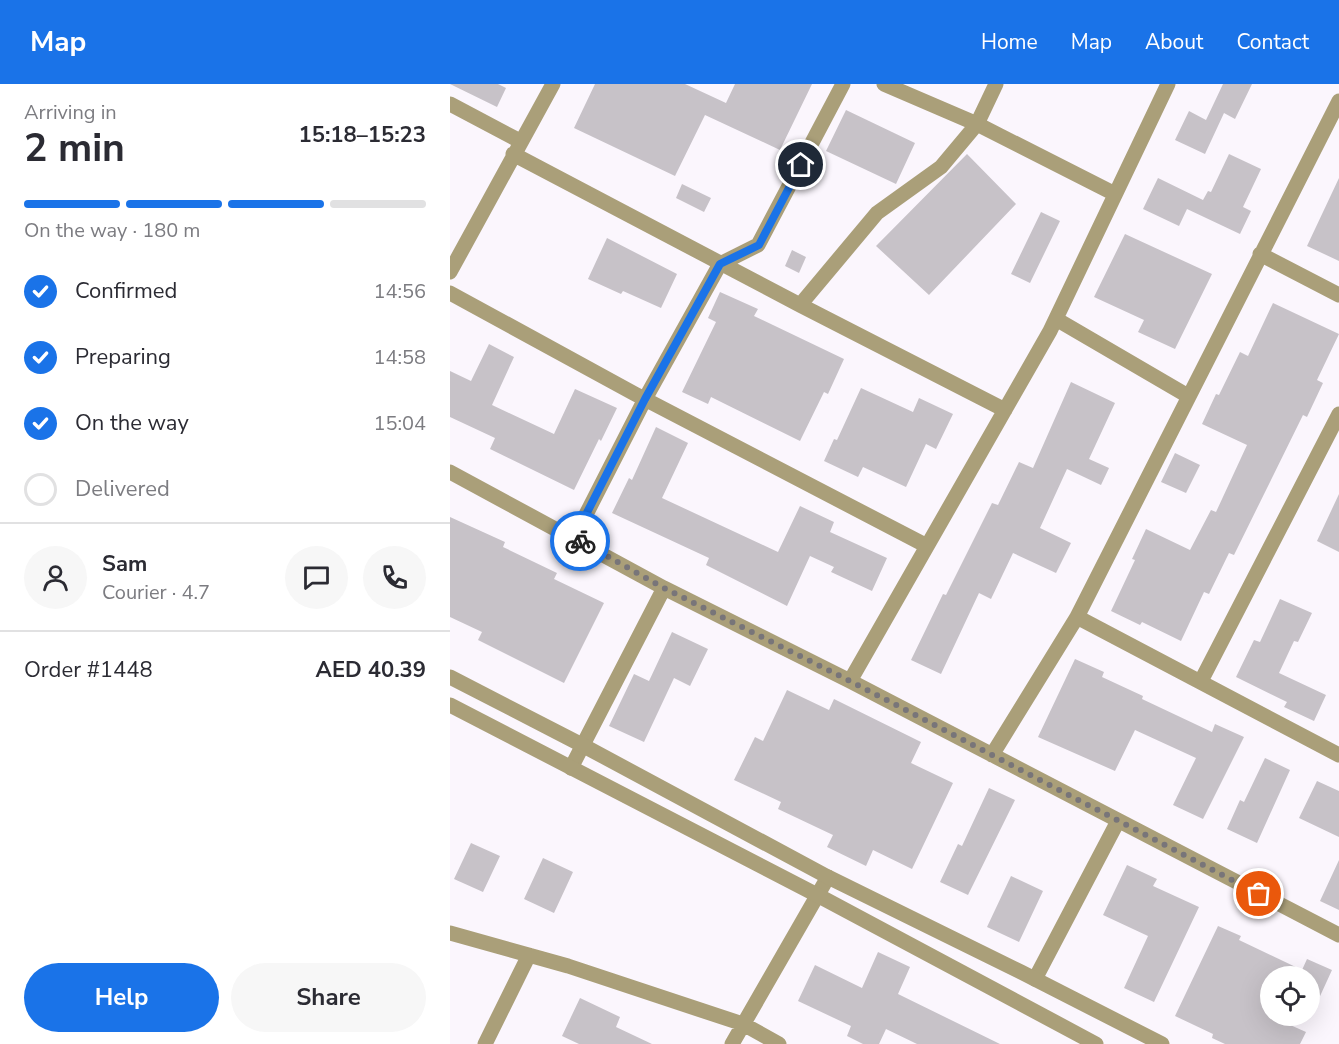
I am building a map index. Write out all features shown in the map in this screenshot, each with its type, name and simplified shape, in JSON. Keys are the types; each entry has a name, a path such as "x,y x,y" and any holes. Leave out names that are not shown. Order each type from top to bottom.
{"street":[{"path":"450,272 553,84"},
{"path":"574,538 645,399 720,264 759,245 843,84"},
{"path":"884,84 977,124 1115,194"},
{"path":"800,305 878,213 941,167 977,124 996,84"},
{"path":"850,681 1056,319 1168,84"},
{"path":"992,755 1077,617 1260,254 1334,121 1339,101"},
{"path":"450,104 517,148 720,264 1005,410"},
{"path":"1260,254 1339,295"},
{"path":"450,293 645,399 927,546"},
{"path":"1056,319 1188,396"},
{"path":"1201,681 1339,414"},
{"path":"450,472 664,588 850,681 1339,935"},
{"path":"571,768 664,588"},
{"path":"1077,617 1338,753"},
{"path":"450,677 828,877 1162,1044"},
{"path":"450,705 819,896 1096,1044"},
{"path":"1035,979 1118,821"},
{"path":"732,1044 828,877"},
{"path":"450,933 568,966 743,1024 779,1044"},
{"path":"485,1044 529,956"}],"building":[{"path":"450,84 498,84 506,88 497,107"},
{"path":"595,84 685,84 726,103 735,84 812,84 780,150 705,115 675,176 574,128"},
{"path":"1223,84 1252,84 1235,119 1224,113 1205,154 1175,140 1189,111 1206,120"},
{"path":"846,110 915,143 896,184 826,151"},
{"path":"967,154 1016,204 929,295 876,246"},
{"path":"1229,154 1261,169 1243,207 1251,211 1240,234 1187,209 1179,226 1143,209 1158,178 1203,200 1208,191 1211,192"},
{"path":"1339,178 1339,261 1307,246"},
{"path":"682,184 711,198 704,212 676,198"},
{"path":"1041,212 1060,221 1030,283 1011,274"},
{"path":"1125,234 1212,274 1175,349 1138,332 1144,320 1094,297"},
{"path":"607,238 677,274 661,308 588,279"},
{"path":"792,250 806,257 799,273 785,266"},
{"path":"720,292 758,309 754,316 844,359 828,394 824,392 800,441 711,397 708,404 682,392 716,322 708,318"},
{"path":"1273,303 1339,334 1317,380 1323,383 1307,417 1303,415 1234,555 1229,553 1209,594 1204,592 1181,641 1142,622 1140,625 1111,611 1135,560 1132,559 1146,529 1190,550 1211,510 1216,512 1247,445 1202,424 1240,352 1248,356"},
{"path":"489,344 514,357 492,405 554,434 575,389 617,408 574,490 490,449 495,438 450,417 450,371 471,381"},
{"path":"1071,382 1115,403 1089,459 1109,468 1101,485 1067,469 1040,528 1071,543 1056,573 1013,553 991,599 979,593 941,674 911,660 943,594 946,595 992,503 998,505 1019,462 1033,468"},
{"path":"861,388 913,412 919,398 953,414 936,449 926,444 906,487 863,467 858,477 824,461 834,439 837,440"},
{"path":"656,427 688,443 662,498 778,552 800,506 834,522 830,532 887,558 872,591 831,572 834,567 810,556 787,606 706,565 709,558 612,513 629,478 632,480"},
{"path":"1175,453 1200,465 1186,493 1161,482"},
{"path":"1339,494 1339,552 1317,541"},
{"path":"450,517 505,542 503,547 557,573 554,579 604,603 564,683 478,640 482,632 450,617"},
{"path":"1280,599 1312,613 1298,642 1294,641 1279,673 1326,695 1314,721 1284,707 1287,702 1236,677 1254,640 1260,642"},
{"path":"672,632 708,649 690,686 674,678 644,742 609,726 634,674 649,681"},
{"path":"1075,659 1104,672 1102,677 1143,696 1142,699 1212,732 1215,724 1244,737 1203,819 1173,805 1196,758 1135,730 1115,771 1038,737"},
{"path":"787,690 829,710 834,699 921,742 911,763 953,783 912,869 873,850 866,866 827,847 833,835 778,809 781,802 734,780 755,737 763,741"},
{"path":"1265,758 1290,770 1257,843 1227,829 1240,800 1244,802"},
{"path":"1317,781 1339,791 1339,837 1299,818"},
{"path":"989,788 1015,800 968,895 940,882 958,844 962,846"},
{"path":"471,843 500,856 483,892 454,879"},
{"path":"543,858 573,872 554,913 524,899"},
{"path":"1339,860 1339,910 1320,901"},
{"path":"1127,865 1157,879 1153,886 1199,907 1154,1002 1124,988 1148,936 1103,915"},
{"path":"1011,876 1043,891 1019,942 987,927"},
{"path":"1218,926 1241,936 1239,940 1294,966 1260,966 1260,1026 1292,1026 1306,1032 1300,1044 1225,1044 1212,1038 1213,1034 1175,1016"},
{"path":"878,952 910,967 898,994 1000,1044 917,1044 886,1029 879,1044 863,1044 847,1036 851,1026 798,1001 815,965 862,988"},
{"path":"1307,959 1332,970 1320,996 1320,966 1304,966"},
{"path":"580,998 620,1017 616,1027 652,1044 579,1044 562,1036"}],"way so far":[{"path":"580,541 664,588 850,681 1259,894"}],"route":[{"path":"580,541 574,538 645,399 720,264 759,245 801,165"}]}
